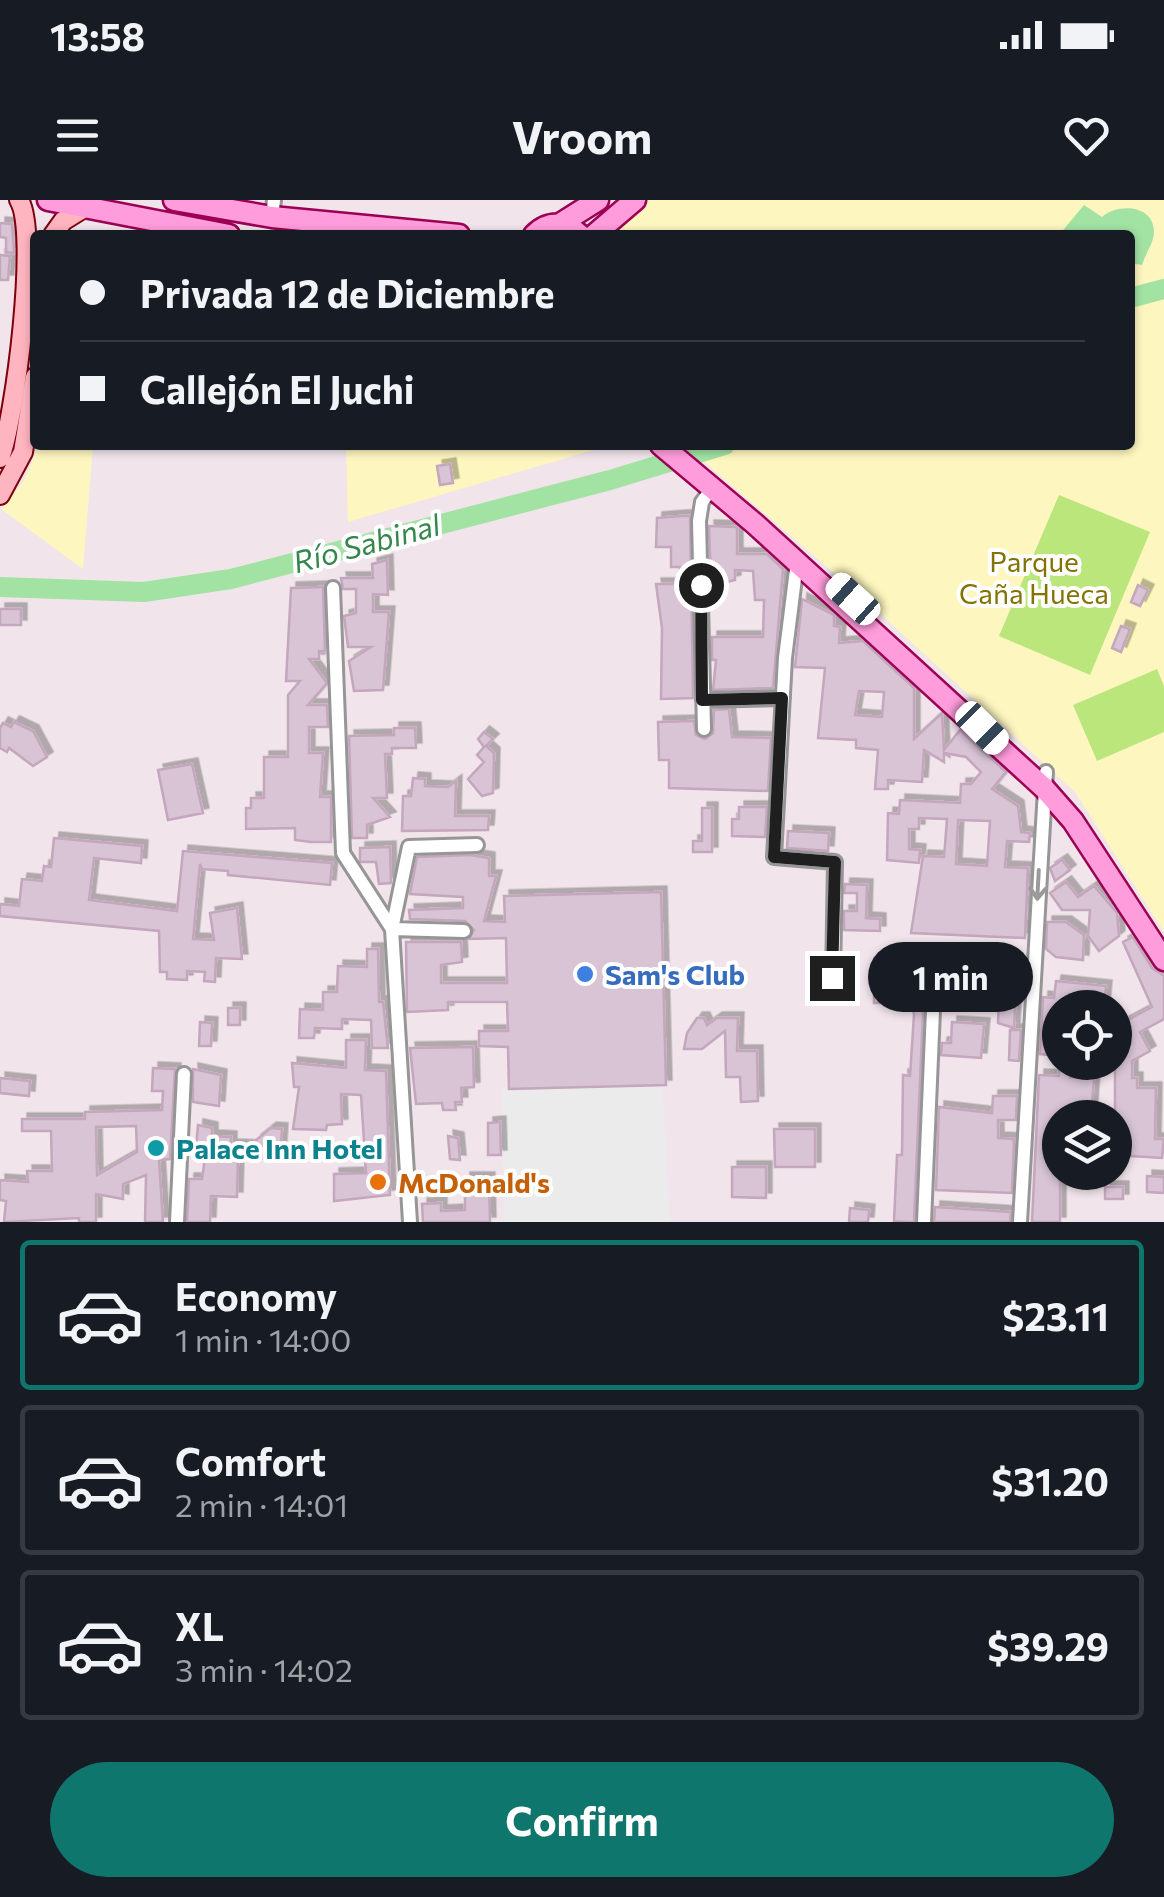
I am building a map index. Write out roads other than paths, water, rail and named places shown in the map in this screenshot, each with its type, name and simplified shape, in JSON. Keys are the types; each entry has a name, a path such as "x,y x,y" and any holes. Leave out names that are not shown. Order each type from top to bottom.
{"main road":[{"path":"48,200 203,230"},
{"path":"174,200 273,208 425,230"},
{"path":"540,230 560,224 598,200"},
{"path":"600,230 635,200"},
{"path":"560,224 571,230"},
{"path":"675,450 1076,808 1164,945"},
{"path":"696,466 713,487 1045,780 1164,960"}],"street":[{"path":"0,458 27,348 29,231 19,200"},
{"path":"57,230 84,208"},
{"path":"0,494 24,452 30,411"},
{"path":"704,729 699,521 702,502 713,487"},
{"path":"797,562 782,698 774,857 835,862 832,978"},
{"path":"334,588 343,854 392,929"},
{"path":"702,700 782,698"},
{"path":"1020,1222 1045,780"},
{"path":"410,1222 392,929 409,847 477,845"},
{"path":"392,929 464,931"},
{"path":"924,1222 934,987"},
{"path":"177,1222 184,1074"}],"waterway":[{"name":"Río Sabinal","path":"1135,297 1164,289"},
{"name":"Río Sabinal","path":"0,587 144,592 231,579 610,480 709,450"}],"place":[{"name":"Sam's Club","path":"585,974"},
{"name":"Palace Inn Hotel","path":"156,1148"},
{"name":"McDonald's","path":"378,1182"}],"park label":[{"name":"Parque Caña Hueca","path":"1034,577"}]}
